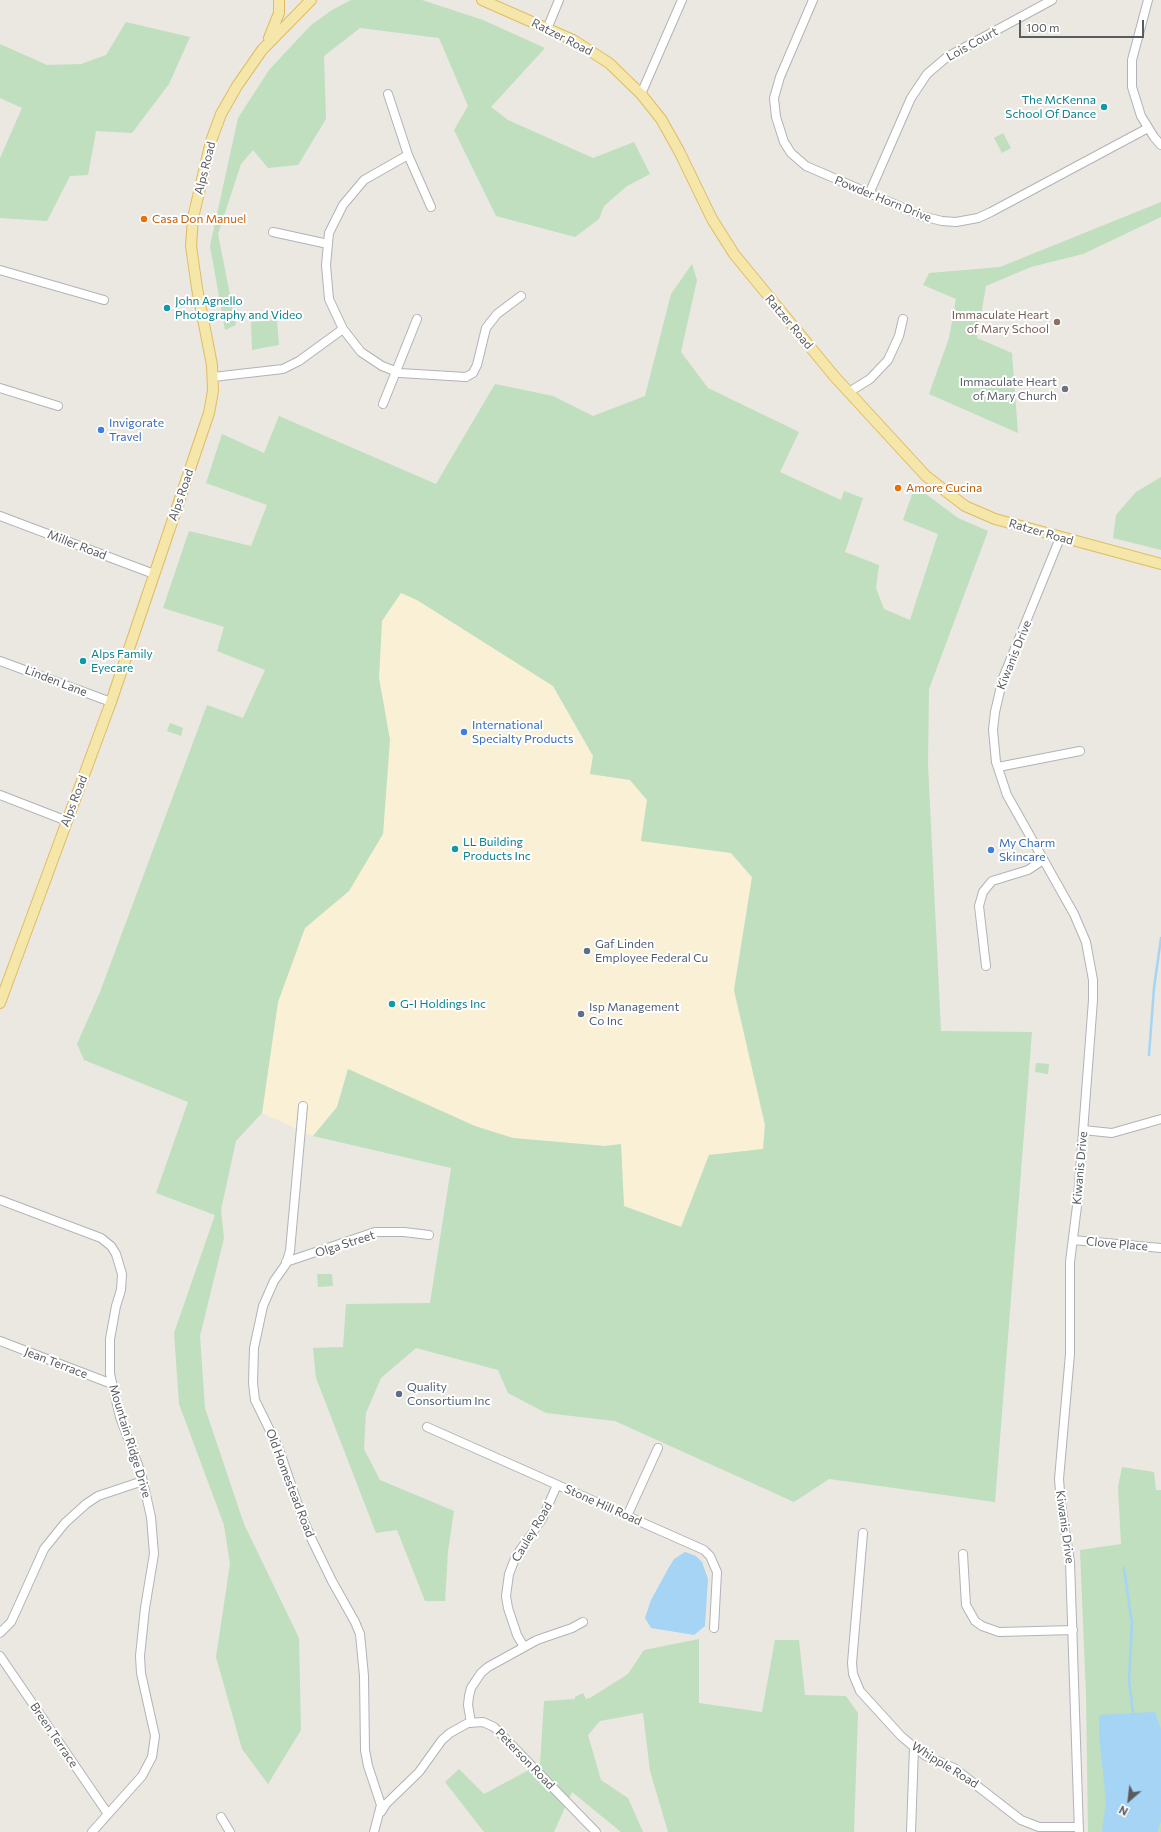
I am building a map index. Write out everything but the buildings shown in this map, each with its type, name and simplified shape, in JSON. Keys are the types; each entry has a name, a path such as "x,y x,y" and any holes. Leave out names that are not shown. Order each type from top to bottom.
{"main road":[{"path":"262,50 275,26 279,13 279,0"},
{"name":"Alps Road","path":"0,1003 111,702 209,413 213,391 213,377 192,257 194,218 211,141 221,114 237,86 262,50 311,0"},
{"name":"Ratzer Road","path":"482,0 573,40 594,52 624,77 641,94 661,119 679,151 712,219 734,254 793,328 926,476 953,498 975,512 1060,538 1161,564"}],"street":[{"path":"547,29 559,0"},
{"path":"641,94 682,0"},
{"name":"Powder Horn Drive","path":"813,0 777,87 774,103 779,130 791,153 806,166 930,219 956,222 971,219 991,212 1148,128"},
{"name":"Lois Court","path":"870,194 911,98 927,74 947,57 1052,0"},
{"path":"1148,0 1134,48 1131,71 1135,102 1148,128 1161,145"},
{"path":"388,94 408,155 431,207"},
{"path":"408,155 364,180 343,206 329,233 326,265 329,299 343,329 361,352 382,366 396,372 466,378 474,373 486,328 497,314 521,296"},
{"path":"273,232 328,244"},
{"path":"0,270 104,300"},
{"path":"383,404 416,319"},
{"path":"849,392 870,380 888,360 899,336 903,319"},
{"path":"213,377 283,369 299,361 343,329"},
{"path":"0,388 58,406"},
{"name":"Miller Road","path":"0,516 154,574"},
{"name":"Kiwanis Drive","path":"1060,538 1003,678 998,695 993,730 998,767 1007,795 1074,914 1086,942 1090,961 1093,1000 1069,1295 1070,1354 1059,1479 1061,1504 1070,1562 1079,1830"},
{"name":"Linden Lane","path":"0,660 111,702"},
{"path":"998,767 1080,751"},
{"path":"0,795 67,821"},
{"path":"986,966 979,906 982,892 992,881 1028,870 1043,860"},
{"name":"Old Homestead Road","path":"302,1106 300,1147 290,1251 286,1262 274,1281 263,1306 257,1330 252,1366 255,1400 279,1449 301,1514 312,1540 360,1634 364,1676 365,1750 373,1781 380,1799 381,1812 374,1832"},
{"path":"1083,1130 1105,1134 1115,1133 1161,1119"},
{"name":"Mountain Ridge Drive","path":"0,1200 101,1238 111,1246 116,1254 122,1274 121,1290 116,1306 110,1339 109,1360 112,1384 120,1417 143,1480 151,1517 154,1554 144,1608 140,1656 144,1689 154,1726 154,1746 152,1757 142,1776 92,1832"},
{"name":"Olga Street","path":"286,1262 375,1232 404,1232 429,1235"},
{"name":"Clove Place","path":"1073,1240 1161,1248"},
{"name":"Jean Terrace","path":"0,1341 112,1384"},
{"name":"Stone Hill Road","path":"427,1427 704,1550 710,1556 718,1572 714,1628"},
{"path":"627,1516 658,1448"},
{"path":"0,1634 11,1622 18,1609 44,1549 65,1523 86,1504 98,1496 143,1480"},
{"name":"Cauley Road","path":"524,1647 517,1636 508,1608 506,1596 509,1574 516,1556 542,1519 557,1485"},
{"name":"Whipple Road","path":"863,1533 852,1663 853,1674 860,1691 901,1736 914,1747 926,1756 954,1768 1029,1824 1049,1828 1079,1830"},
{"path":"964,1554 966,1604 973,1617 982,1626 999,1632 1073,1630"},
{"path":"381,1812 386,1804 419,1772 442,1740 459,1727 471,1723 468,1705 471,1688 488,1667 537,1640 572,1628 583,1622"},
{"name":"Breen Terrace","path":"0,1656 108,1814"},
{"name":"Peterson Road","path":"471,1723 483,1722 494,1727 596,1832"},
{"path":"911,1832 914,1747"},
{"path":"221,1817 230,1832"}],"shaded area":[{"path":"401,593 417,600 553,686 593,756 590,774 630,780 647,800 641,841 731,853 752,878 734,990 765,1125 763,1149 709,1155 681,1227 624,1206 621,1144 605,1146 513,1138 475,1126 348,1069 337,1107 313,1136 262,1113 278,1002 305,928 349,891 390,740 379,678 382,620"}],"green space":[{"path":"351,0 422,0 483,20 545,48 491,107 508,120 593,158 634,142 650,174 627,186 604,206 599,219 575,237 496,216 454,130 468,106 439,38 360,28 324,56 326,119 298,165 268,168 253,150 241,164 218,234 236,325 225,330 210,246 238,118 269,70 310,26 332,10"},
{"path":"126,22 190,37 169,84 132,133 96,131 88,175 70,176 47,221 0,218 0,158 22,108 0,98 0,44 47,65 81,64 106,55"},
{"path":"1003,133 1011,148 1002,153 994,138"},
{"path":"1161,202 1161,217 1083,254 1031,267 986,286 977,338 1012,353 1018,433 929,394 949,338 956,299 923,285 929,273 1000,267"},
{"path":"692,264 697,280 681,352 708,388 799,432 780,472 841,500 844,491 863,498 845,552 879,565 876,588 884,609 910,620 938,534 903,520 915,486 958,518 988,531 929,689 928,764 941,1031 1032,1032 995,1502 829,1479 794,1502 615,1421 546,1413 508,1393 498,1370 416,1348 381,1378 366,1413 364,1449 380,1480 454,1511 448,1551 445,1601 425,1601 397,1530 376,1533 316,1378 313,1348 343,1347 346,1304 430,1303 451,1168 313,1136 337,1107 348,1069 475,1126 513,1138 605,1146 621,1144 624,1206 681,1227 709,1155 763,1149 765,1125 734,990 752,877 731,853 641,841 647,800 630,780 590,774 593,756 553,686 417,600 401,593 382,621 379,678 390,740 383,834 349,891 305,928 278,1002 262,1113 236,1141 221,1210 224,1238 200,1336 205,1408 244,1524 299,1638 301,1730 268,1784 242,1749 216,1657 230,1564 224,1525 179,1404 174,1333 215,1215 156,1193 188,1102 84,1060 77,1044 100,992 207,705 243,718 265,670 217,651 224,627 163,608 189,531 251,546 267,505 206,483 222,434 264,453 279,416 436,484 495,384 553,396 593,416 645,396 671,294"},
{"path":"277,320 279,345 252,350 251,322"},
{"path":"1161,477 1161,550 1113,538 1116,515 1136,492"},
{"path":"170,723 183,728 181,736 167,731"},
{"path":"1036,1063 1049,1064 1048,1074 1035,1072"},
{"path":"317,1274 332,1274 333,1286 318,1287"},
{"path":"1122,1467 1154,1472 1156,1490 1161,1490 1161,1832 1088,1832 1086,1695 1080,1550 1121,1544 1118,1487"},
{"path":"699,1639 699,1703 762,1712 775,1640 799,1640 805,1695 846,1696 858,1713 854,1832 668,1832 650,1771 643,1713 600,1721 588,1735 601,1780 628,1798 643,1832 621,1832 572,1792 554,1832 484,1832 445,1782 459,1769 484,1794 540,1764 544,1701 575,1699 575,1697 583,1693 586,1699 590,1698 628,1674 644,1650"}],"water":[{"path":"685,1552 696,1556 702,1562 708,1579 705,1626 694,1635 651,1628 645,1618 651,1600 674,1559"},
{"path":"1155,1712 1161,1729 1161,1822 1157,1832 1102,1832 1106,1801 1099,1735 1099,1715"}],"waterway":[{"path":"1149,1055 1154,988 1161,938"},
{"path":"1124,1568 1132,1624 1129,1680 1133,1713"}],"place":[{"name":"The McKenna School Of Dance","path":"1104,107"},
{"name":"Casa Don Manuel","path":"144,219"},
{"name":"John Agnello Photography and Video","path":"167,308"},
{"name":"Immaculate Heart of Mary School","path":"1057,322"},
{"name":"Immaculate Heart of Mary Church","path":"1065,389"},
{"name":"Invigorate Travel","path":"101,430"},
{"name":"Amore Cucina","path":"898,488"},
{"name":"Alps Family Eyecare","path":"83,661"},
{"name":"International Specialty Products","path":"464,732"},
{"name":"LL Building Products Inc","path":"455,849"},
{"name":"My Charm Skincare","path":"991,850"},
{"name":"Gaf Linden Employee Federal Cu","path":"587,951"},
{"name":"G-I Holdings Inc","path":"392,1004"},
{"name":"Isp Management Co Inc","path":"581,1014"},
{"name":"Quality Consortium Inc","path":"399,1394"}]}
